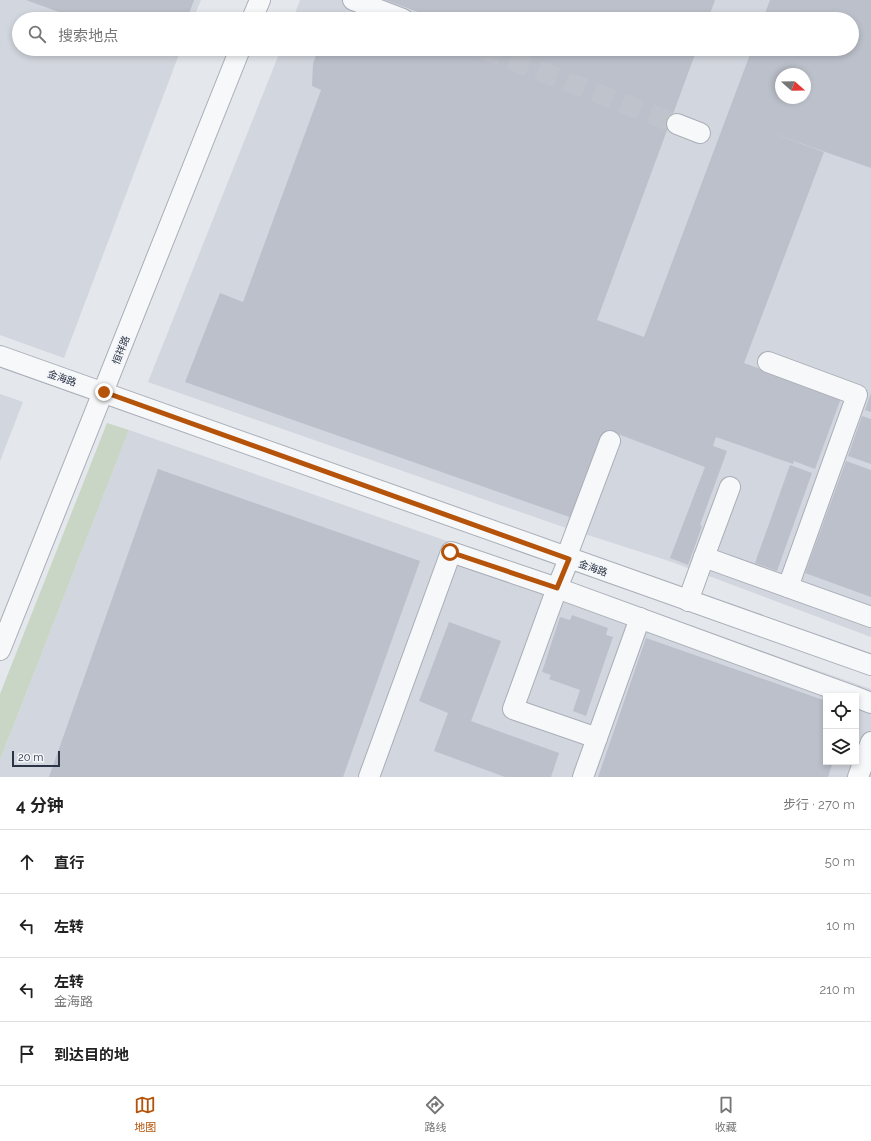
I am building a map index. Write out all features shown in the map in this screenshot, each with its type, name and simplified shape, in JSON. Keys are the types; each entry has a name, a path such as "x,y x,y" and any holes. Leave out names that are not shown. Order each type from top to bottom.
{"street":[{"path":"255,12 260,0"},
{"path":"353,0 385,12"},
{"name":"恒祥路","path":"0,650 237,56"},
{"path":"677,124 700,133"},
{"name":"金海路","path":"0,356 568,559 871,665"},
{"path":"768,362 857,395 788,587"},
{"path":"597,738 513,709 610,441"},
{"path":"688,601 730,487"},
{"path":"369,777 450,552 557,588 845,693"},
{"path":"704,557 871,617"},
{"path":"582,777 640,618"},
{"path":"859,698 871,703"},
{"path":"858,777 871,742"}],"shaded area":[{"path":"0,0 201,0 196,12 12,12 12,56 178,56 64,358 0,335"},
{"path":"300,0 871,0 871,637 669,561 569,529 148,382 278,56 859,56 859,12 296,12"},
{"path":"0,394 23,402 0,461"},
{"path":"129,430 871,689 871,777 0,777 0,760"}],"green space":[{"path":"107,423 129,430 0,760 0,694"}],"building":[{"path":"26,0 194,0 190,12 59,12"},
{"path":"385,0 715,0 711,12 418,12"},
{"path":"770,0 871,0 871,168 763,130 824,152 744,363 841,398 815,469 794,461 793,464 716,437 713,446 727,451 700,525 702,526 688,565 670,558 705,467 610,431 578,520 185,382 220,293 243,302 321,90 312,86 313,64 316,56 694,56 597,320 644,337 749,56 859,56 859,12 766,12"},
{"path":"871,393 871,412 865,410"},
{"path":"862,416 871,419 871,464 848,456"},
{"path":"846,461 871,470 871,597 805,573"},
{"path":"790,465 812,473 777,571 755,563"},
{"path":"158,469 420,561 343,777 49,777"},
{"path":"572,615 608,628 606,635 613,637 586,716 573,711 580,690 549,679 551,675 542,672 560,617 570,620"},
{"path":"449,622 501,641 471,721 559,753 551,777 505,777 434,751 448,713 419,701"},
{"path":"646,638 823,700 823,765 832,765 828,777 598,777"}],"tunnel":[{"path":"500,56 677,124"}],"route":[{"path":"104,392 569,559 557,588 450,552"}]}
